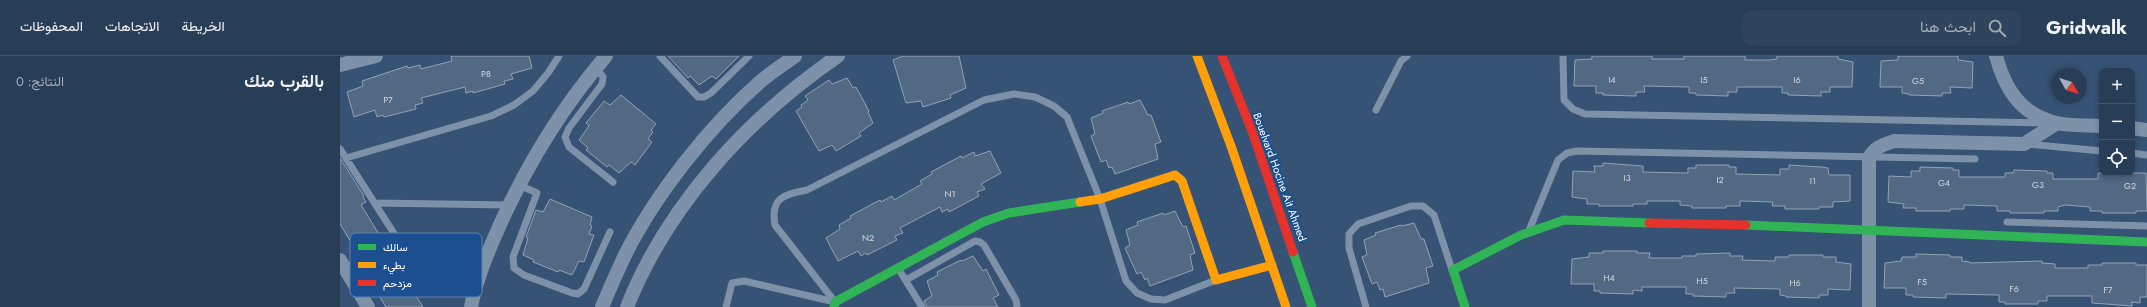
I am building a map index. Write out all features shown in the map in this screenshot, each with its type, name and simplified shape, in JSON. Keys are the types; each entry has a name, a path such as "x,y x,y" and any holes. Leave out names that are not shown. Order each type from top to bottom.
{"street":[{"path":"340,65 376,56"},
{"path":"482,270 487,253 519,185 555,123 606,56"},
{"path":"602,307 629,248 660,198 700,145 734,106 795,56"},
{"path":"627,307 639,276 671,223 708,174 750,126 804,79 838,56"},
{"path":"1197,56 1231,146 1286,307"},
{"name":"Bouelvard Hocine Ait Ahmed","path":"1222,56 1252,130 1312,307"},
{"path":"1996,56 2002,80 2020,104 2037,116 2057,123 2099,126"},
{"path":"1869,307 1869,158 1873,151 1880,146 1894,142 2024,144 2057,123"},
{"path":"2135,128 2147,130"},
{"path":"835,305 898,267 983,222 1009,213 1100,199 1175,175 1182,181 1216,280 1272,265"},
{"path":"1465,307 1452,270 1529,231 1544,225 1564,220 1868,229 2147,242"},
{"path":"340,260 350,277"},
{"path":"362,297 368,307"},
{"path":"471,307 474,297"}],"lane":[{"path":"346,158 491,116 514,105 533,91 548,73 559,56"},
{"path":"660,56 698,97 704,98 749,56"},
{"path":"1376,110 1401,60 1407,56"},
{"path":"1563,56 1564,100 1573,109 1585,114 2057,123"},
{"path":"596,68 603,77 602,84 569,128 565,137 569,147 613,182"},
{"path":"835,305 775,225 773,212 780,199 792,193 807,190 984,100 1014,94 1035,97 1054,106 1068,117 1100,199 1126,281 1137,293 1151,299 1165,300 1216,280"},
{"path":"2024,144 2099,151"},
{"path":"340,148 394,233"},
{"path":"1529,231 1558,160 1567,153 1577,151 1975,159"},
{"path":"2135,153 2147,155"},
{"path":"519,185 537,193 513,257 514,268 524,275 578,294 584,289 610,232"},
{"path":"375,203 509,205"},
{"path":"1366,307 1349,248 1349,234 1358,224 1411,206 1423,206 1434,215 1452,270"},
{"path":"2007,222 2147,226"},
{"path":"906,280 975,241 980,242 984,245 1016,300 1017,307"},
{"path":"898,267 922,307"},
{"path":"726,307 732,284 744,281 835,305"}],"building":[{"path":"451,56 529,56 532,68 511,74 513,79 504,81 505,84 473,93 473,91 466,93 465,87 421,98 423,103 415,105 416,109 384,117 383,115 377,117 375,110 354,117 347,92 363,86 362,81 407,66 408,68 420,65 421,69 452,61"},
{"path":"668,56 739,56 716,79 712,76 699,85 690,76 688,78"},
{"path":"903,56 959,56 966,88 950,95 951,98 923,107 921,101 906,103 893,60"},
{"path":"1592,56 1652,56 1652,59 1684,59 1684,56 1745,56 1745,60 1770,60 1777,59 1777,56 1838,56 1838,59 1853,62 1852,87 1830,87 1830,92 1821,92 1821,96 1788,95 1788,93 1782,93 1782,87 1737,87 1737,92 1728,92 1728,96 1696,95 1695,93 1689,93 1689,87 1644,86 1645,92 1636,92 1636,96 1603,95 1603,93 1596,93 1596,86 1574,86 1575,60 1592,59"},
{"path":"1898,56 1958,56 1958,60 1973,62 1972,88 1950,87 1951,93 1942,93 1942,96 1909,95 1902,93 1902,87 1880,87 1881,61 1898,60"},
{"path":"847,78 853,88 856,87 869,111 868,112 873,123 859,133 861,136 836,151 832,145 819,151 796,111 808,100 805,96 829,80 832,84"},
{"path":"621,95 656,124 651,130 653,132 648,139 652,142 635,165 631,162 619,173 609,165 607,167 586,150 588,148 579,140 589,126 586,123 604,101 610,105"},
{"path":"1140,100 1148,115 1151,115 1161,142 1155,144 1158,159 1115,174 1112,167 1109,168 1106,160 1101,162 1091,136 1095,134 1091,118 1103,113 1102,111 1128,102 1129,104"},
{"path":"990,151 1001,173 981,184 985,189 977,192 979,196 949,212 948,209 942,212 940,207 900,228 903,233 895,236 897,240 867,255 866,253 861,256 858,251 838,261 826,238 840,229 839,225 851,218 850,216 880,200 881,202 892,196 894,200 922,184 920,181 932,174 931,172 961,156 962,158 974,152 975,156"},
{"path":"340,158 364,196 363,197 366,202 361,205 378,233 350,233 350,240 340,224"},
{"path":"1603,163 1643,166 1643,172 1688,173 1688,168 1696,168 1696,165 1729,165 1729,167 1736,167 1736,174 1780,175 1780,169 1789,169 1789,165 1822,167 1828,168 1829,175 1850,175 1850,201 1833,202 1833,207 1819,207 1819,209 1785,209 1785,206 1772,206 1773,202 1740,201 1740,206 1726,206 1726,208 1692,208 1692,206 1680,205 1680,201 1647,201 1647,204 1633,204 1633,206 1599,206 1599,204 1587,204 1587,199 1572,197 1573,171 1595,172 1594,166 1603,166"},
{"path":"1920,167 1953,168 1953,170 1959,170 1959,177 2005,177 2005,173 2013,173 2014,170 2047,171 2047,173 2053,173 2053,179 2098,179 2098,173 2099,176 2135,176 2135,173 2146,173 2147,211 2136,211 2136,213 2102,213 2102,211 2090,211 2090,207 2065,205 2058,207 2058,211 2044,211 2044,213 2010,213 2010,211 1997,211 1997,206 1964,205 1964,209 1950,209 1950,211 1916,211 1916,208 1903,208 1904,204 1888,202 1889,176 1911,177 1911,171 1920,171"},
{"path":"550,199 592,217 590,225 592,226 589,234 594,235 584,262 579,261 572,275 559,270 558,272 533,262 534,260 523,255 528,238 526,237 536,210 543,212"},
{"path":"1175,211 1183,227 1186,226 1195,253 1190,255 1193,270 1150,286 1147,278 1145,280 1141,272 1137,274 1125,248 1130,245 1126,230 1138,225 1137,222 1163,213 1164,215"},
{"path":"1414,223 1421,239 1424,239 1433,266 1426,268 1429,283 1385,297 1383,289 1380,290 1377,282 1372,284 1362,257 1367,255 1364,240 1376,235 1375,233 1401,225"},
{"path":"1603,251 1637,251 1637,253 1650,253 1649,258 1682,258 1682,256 1696,256 1696,254 1730,253 1730,256 1743,256 1742,260 1775,261 1775,257 1789,257 1789,255 1823,255 1823,257 1836,257 1836,262 1851,264 1850,290 1828,289 1828,295 1820,295 1819,298 1786,297 1780,295 1780,289 1734,288 1735,293 1726,293 1726,297 1693,296 1693,294 1686,294 1686,287 1642,287 1642,291 1633,290 1633,294 1600,293 1600,291 1594,291 1594,284 1571,284 1572,259 1589,257 1589,253 1603,253"},
{"path":"1916,254 1950,255 1950,257 1962,257 1962,261 1970,263 2042,261 2042,263 2055,264 2055,268 2088,268 2088,265 2102,265 2102,263 2136,263 2136,265 2147,265 2147,297 2140,297 2140,303 2132,302 2132,306 2092,303 2092,296 2047,296 2047,301 2038,301 2038,304 2005,304 2005,302 1999,302 1999,295 1946,294 1946,298 1913,297 1913,295 1906,295 1906,288 1884,288 1885,263 1901,261 1902,257 1916,257"},
{"path":"973,256 983,271 986,269 999,295 993,298 998,307 927,307 924,301 932,296 927,281 938,275 937,272 961,260 962,261"},
{"path":"380,297 417,297 423,307 386,307"}],"traffic: fast":[{"path":"834,307 835,302 983,222 1009,213 1080,202"},
{"path":"1465,307 1453,270 1521,235 1564,220 1649,223"},
{"path":"1746,225 2147,242"},
{"path":"1293,252 1312,307"}],"traffic: slow":[{"path":"1197,56 1231,146 1286,307"},
{"path":"1080,202 1100,199 1175,175 1182,181 1216,280 1272,265"}],"traffic: jam":[{"path":"1222,56 1252,131 1293,252"},
{"path":"1649,223 1746,225"}]}
